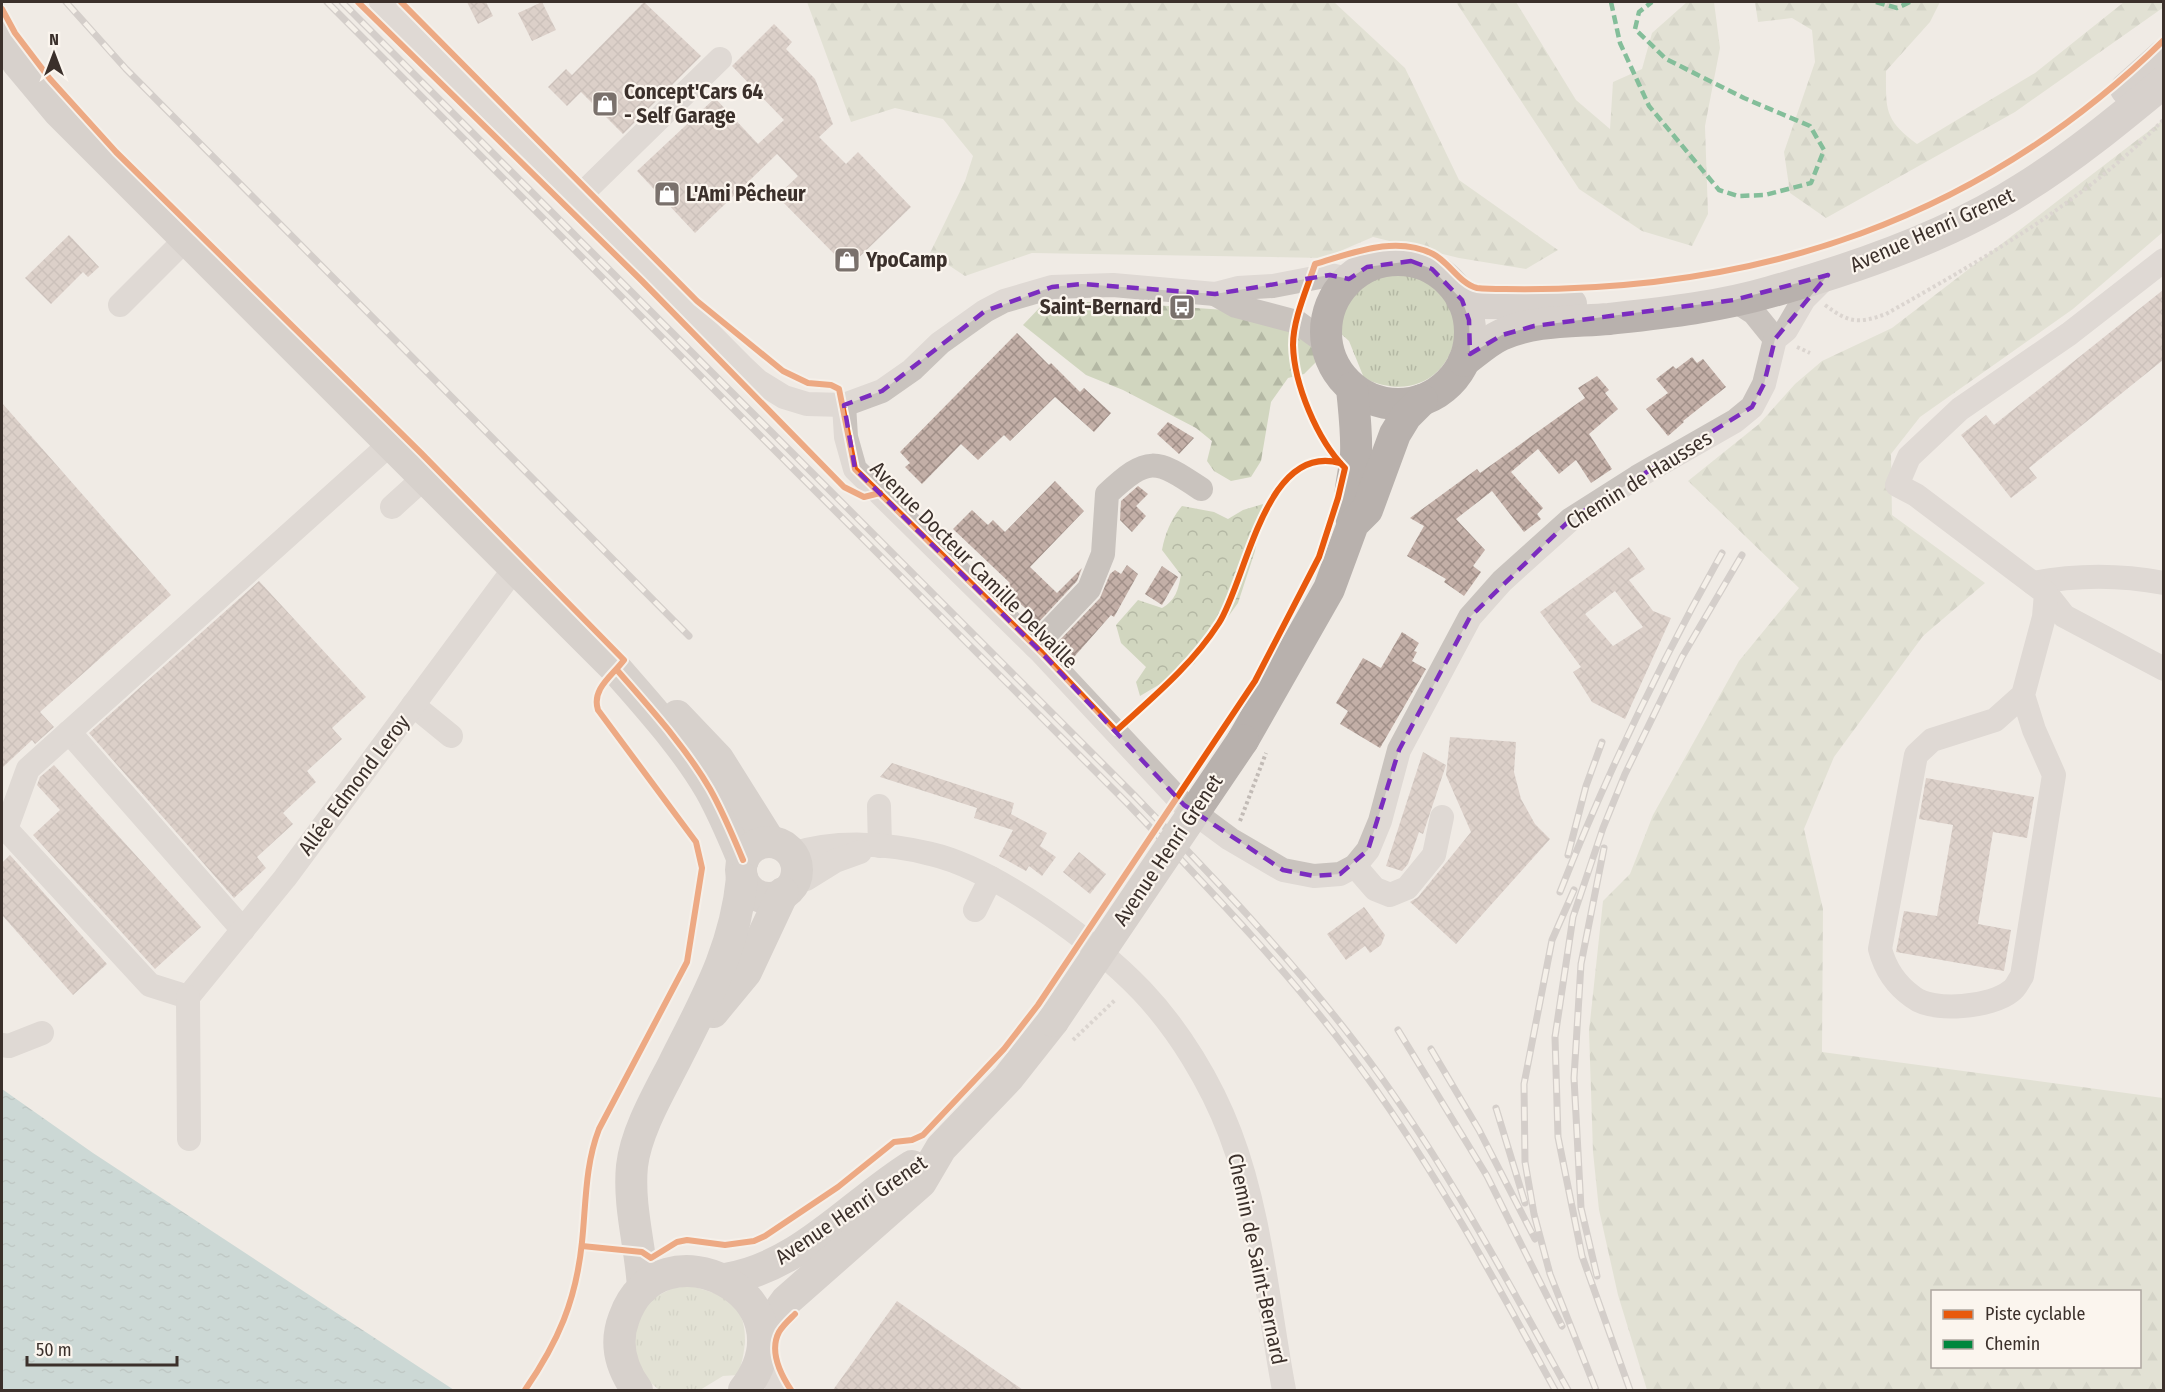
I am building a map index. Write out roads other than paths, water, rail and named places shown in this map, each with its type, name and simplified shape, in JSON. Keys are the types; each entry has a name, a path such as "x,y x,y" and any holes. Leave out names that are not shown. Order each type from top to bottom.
{"main road":[{"path":"2,37 18,63 59,112 617,669 660,719 709,788 728,823 746,886 759,896 767,897 785,868"},
{"name":"Avenue Henri Grenet","path":"1462,300 1479,303 1568,304 1710,291 1759,278 1859,245 1952,207 1999,180 2084,124 2163,55"},
{"name":"Avenue Henri Grenet","path":"1464,361 1502,335 1534,326 1628,317 1734,300 1828,275 1914,243 2021,190 2072,156 2163,82"},
{"path":"1389,261 1411,261 1432,268 1450,282 1462,300 1469,320 1469,341 1464,361 1454,378 1440,391 1422,400 1398,404 1373,400 1352,388 1335,368 1326,343 1326,325 1330,308 1337,292 1349,279 1367,267 1389,261"},
{"name":"Avenue Henri Grenet","path":"1352,388 1356,447 1348,508 1353,524"},
{"name":"Avenue Henri Grenet","path":"744,1390 754,1377 762,1345 786,1301 921,1182 941,1148 1008,1077 1059,1029 1255,747 1329,590 1353,524 1367,510 1395,434 1406,416 1422,400"},
{"path":"617,669 682,719 718,759 785,868"},
{"path":"642,1288 634,1216 632,1165 649,1111 730,944 736,926 742,869 753,847 785,868"},
{"path":"678,1055 746,972 785,868"},
{"name":"Avenue Henri Grenet","path":"725,1278 742,1276 769,1266 848,1215 909,1168 941,1148"},
{"path":"634,1216 662,1252 689,1270 725,1278 750,1301 759,1316 762,1345"},
{"path":"637,1390 626,1375 619,1353 620,1329 627,1307 642,1288 664,1275 689,1270"}],"street":[{"path":"381,2 758,381 784,397 807,404 844,405 861,401 882,391 912,369 965,323 1004,301 1052,287 1082,284 1215,294 1238,288 1273,286 1330,275 1349,279"},
{"path":"587,189 720,59"},
{"path":"120,305 186,239"},
{"path":"2163,260 2069,334 1960,409 1909,457 1896,485 1916,495 2040,588 2064,616 2163,669"},
{"name":"Chemin de Hausses","path":"1355,866 1368,850 1378,825 1399,750 1470,617 1502,581 1571,519 1637,477 1735,421 1752,407 1764,384 1775,339 1786,330 1804,299 1828,275"},
{"path":"1215,294 1236,306 1297,322 1326,343"},
{"path":"1734,300 1754,313 1775,339"},
{"name":"Avenue Docteur Camille Delvaille","path":"844,405 846,437 855,469 1035,646 1169,789 1204,821 1283,870 1314,876 1340,874 1355,866"},
{"path":"189,1139 188,998 150,985 6,829 28,769 390,444"},
{"path":"1035,646 1089,589 1103,554 1107,494 1132,471 1151,465 1175,472 1201,489"},
{"path":"392,507 424,478"},
{"name":"Allée Edmond Leroy","path":"188,998 285,878 514,568"},
{"path":"2040,588 2056,579 2135,578 2163,583"},
{"path":"2024,695 1995,720 1932,740 1916,754 1880,949 1885,968 1914,999 1946,1007 1976,1005 2012,991 2022,975 2054,774 2034,730 2024,695 2044,617 2040,588"},
{"path":"413,705 451,736"},
{"path":"69,732 243,930"},
{"path":"879,806 880,846"},
{"path":"1355,866 1375,890 1390,895 1407,888 1434,855 1442,817"},
{"name":"Chemin de Saint-Bernard","path":"785,868 806,850 842,846 880,846 933,854 991,879 1071,929 1120,970 1163,1015 1201,1075 1230,1132 1247,1191 1284,1390"},
{"path":"975,910 991,879"},
{"path":"2,1045 9,1046 42,1033"},
{"path":"762,1345 779,1390"}],"water":[{"path":"2,1089 93,1153 454,1390 2,1390"}],"railway":[{"path":"66,2 126,69 689,636"},
{"path":"327,2 1128,804 1271,957 1350,1054 1407,1135 1484,1261 1555,1390"},
{"path":"342,2 1135,796 1278,949 1358,1046 1416,1128 1469,1214 1568,1390"},
{"path":"1560,892 1635,720 1722,553"},
{"path":"1630,1390 1582,1256 1558,1137 1555,1037 1573,917 1603,828 1625,774 1682,657 1742,555"},
{"path":"1568,855 1586,786 1602,742"},
{"path":"1597,1276 1581,1208 1574,1078 1581,964 1604,848"},
{"path":"1574,890 1552,940 1524,1084 1525,1162 1534,1214 1550,1274 1596,1390"},
{"path":"1398,1030 1487,1176 1562,1326"},
{"path":"1431,1049 1479,1130 1535,1239"},
{"path":"1496,1108 1525,1203"}],"place":[{"name":"Concept'Cars 64 - Self Garage","path":"605,104"},
{"name":"L'Ami Pêcheur","path":"667,194"},
{"name":"YpoCamp","path":"847,260"},
{"name":"Saint-Bernard","path":"1182,307"}]}
